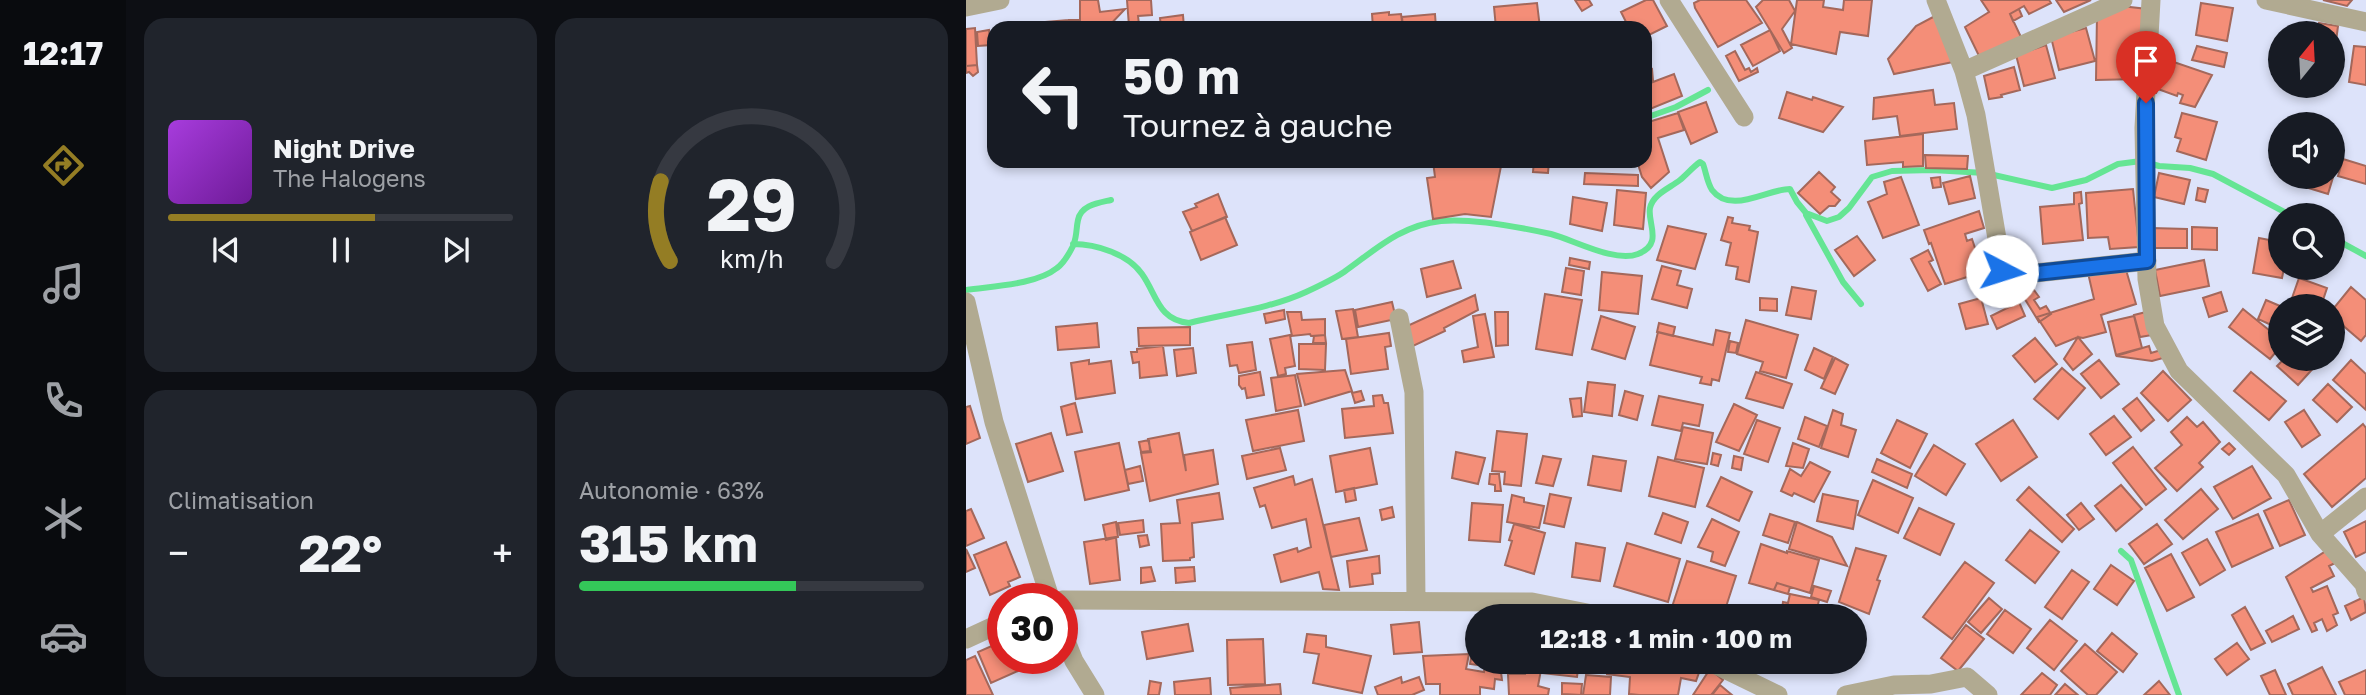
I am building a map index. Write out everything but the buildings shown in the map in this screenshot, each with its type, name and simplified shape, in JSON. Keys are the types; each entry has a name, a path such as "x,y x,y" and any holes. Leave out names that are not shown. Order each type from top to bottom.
{"street":[{"path":"966,7 1000,0"},
{"path":"1669,0 1744,117"},
{"path":"1936,0 1964,71 1976,115 2003,274 2008,276 2147,261"},
{"path":"1964,71 2123,0"},
{"path":"2151,0 2144,128 2147,279 2155,326 2179,371 2286,475 2320,534 2364,584 2366,591"},
{"path":"2266,0 2366,22"},
{"path":"966,302 995,422 1045,583"},
{"path":"1399,318 1414,392 1416,601"},
{"path":"2320,534 2366,497"},
{"path":"1078,600 1542,604"},
{"path":"966,639 987,629"},
{"path":"1078,667 1095,695"},
{"path":"1735,674 1779,695"},
{"path":"1846,695 1894,685 1931,684 1967,677 1987,695"}],"waterway":[{"path":"1652,116 1676,107 1708,90"},
{"path":"1073,244 1101,248 1129,261 1142,274 1164,312 1179,321 1189,323 1292,298 1339,275 1401,233 1427,223 1468,221 1511,226 1551,234 1618,256 1638,254 1646,250 1652,239 1652,203 1700,162 1712,190 1720,197 1739,201 1790,189 1806,213 1827,221 1839,217 1849,208 1872,177 1892,171 1985,173 2052,188 2086,180 2118,164 2141,161 2213,174 2268,203"},
{"path":"1074,243 1078,220 1083,211 1111,200"},
{"path":"1806,215 1843,282 1861,304"},
{"path":"2345,245 2366,256"},
{"path":"966,290 1013,284 1048,274 1060,266 1073,246"},
{"path":"2121,551 2131,560 2179,695"}],"route":[{"path":"2002,271 2008,276 2147,261 2144,128 2146,103"}]}
